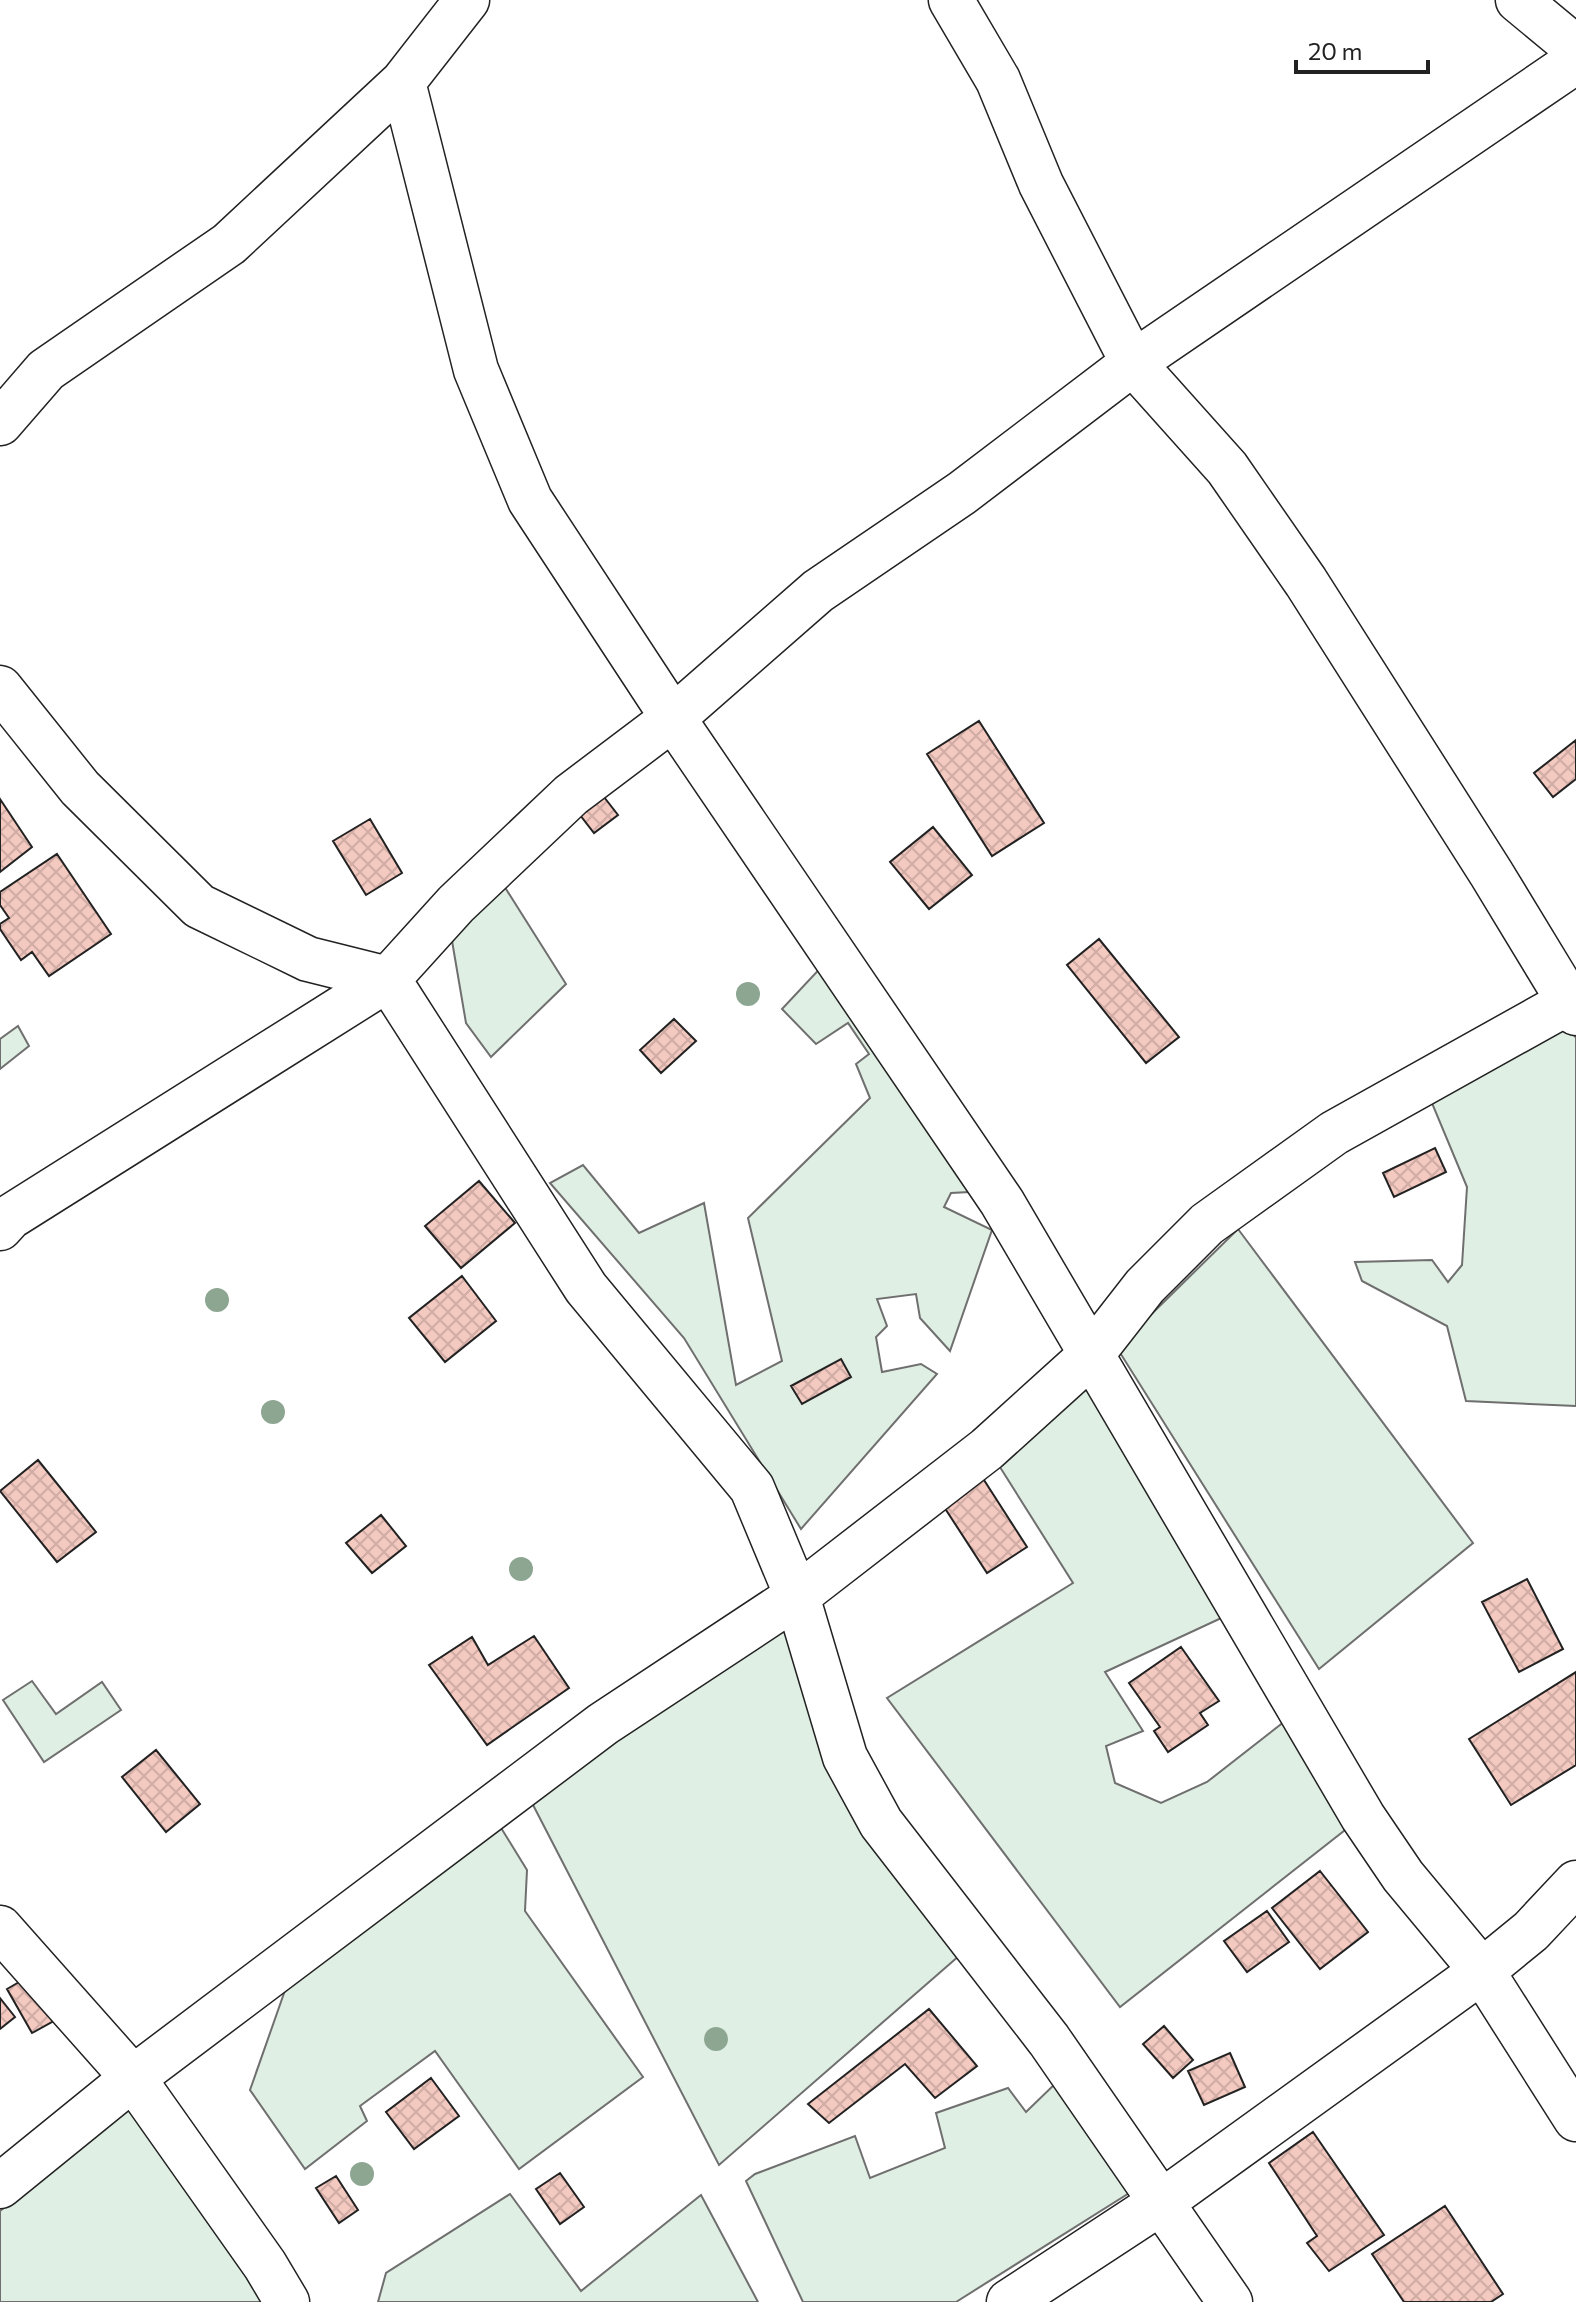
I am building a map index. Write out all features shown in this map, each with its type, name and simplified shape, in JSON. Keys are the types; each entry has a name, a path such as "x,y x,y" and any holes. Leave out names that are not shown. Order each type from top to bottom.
{"street":[{"path":"0,423 46,370 229,244 403,82 467,0"},
{"path":"0,2186 133,2078 603,1724 797,1596 987,1449 1092,1354 1145,1286 1207,1224 1334,1133 1574,1004 1306,582 1227,468 1133,363 1041,184 998,80 951,0"},
{"path":"1518,0 1576,48"},
{"path":"0,1228 10,1217 388,979 456,904 571,795 673,718 818,591 962,493 1133,363 1576,61"},
{"path":"403,82 476,370 530,500 673,718 1002,1202 1363,1817 1403,1876 1482,1971 1576,2119"},
{"path":"0,688 80,788 199,906 308,959 388,979 586,1288 752,1488 797,1596 845,1757 881,1823 1049,2040 1230,2302"},
{"path":"1009,2302 1163,2201 1482,1971 1531,1931 1576,1883"},
{"path":"0,1928 133,2078 265,2265 287,2302"}],"green space":[{"path":"501,881 566,984 491,1057 466,1023 450,929"},
{"path":"826,962 988,1191 951,1193 944,1207 992,1230 950,1351 920,1318 916,1294 877,1299 887,1326 876,1337 882,1372 921,1364 937,1374 801,1529 684,1338 550,1183 583,1165 639,1233 704,1203 736,1385 782,1361 748,1218 870,1098 856,1064 869,1054 848,1023 816,1044 782,1009"},
{"path":"1562,1018 1576,1038 1576,1406 1466,1401 1447,1326 1362,1281 1355,1262 1432,1260 1448,1282 1462,1265 1467,1187 1429,1096"},
{"path":"18,1026 29,1046 0,1069 0,1039"},
{"path":"1238,1229 1473,1543 1319,1669 1117,1348"},
{"path":"1092,1376 1230,1614 1105,1672 1143,1731 1106,1746 1115,1783 1161,1803 1207,1782 1289,1718 1354,1823 1120,2007 887,1698 1073,1583 998,1464"},
{"path":"794,1610 960,1955 719,2165 531,1801"},
{"path":"32,1681 56,1714 102,1682 121,1710 44,1762 3,1700"},
{"path":"498,1823 527,1870 525,1911 643,2077 519,2169 435,2051 360,2106 367,2121 305,2169 250,2090 289,1979"},
{"path":"1061,2078 1134,2190 956,2302 803,2302 746,2181 755,2174 855,2136 870,2178 945,2148 936,2113 1008,2088 1026,2112"},
{"path":"127,2107 264,2302 0,2302 0,2211"},
{"path":"510,2194 581,2291 701,2195 758,2302 378,2302 386,2273"}],"building":[{"path":"979,721 1044,823 992,856 927,754"},
{"path":"1576,740 1576,779 1553,797 1534,773"},
{"path":"604,797 618,815 594,833 580,815"},
{"path":"0,799 32,847 0,872"},
{"path":"370,819 402,873 366,895 333,841"},
{"path":"933,827 972,875 929,909 890,862"},
{"path":"57,854 111,934 49,976 32,952 21,960 0,929 0,924 9,918 0,905 0,892"},
{"path":"1099,939 1179,1037 1146,1063 1067,965"},
{"path":"674,1019 696,1041 661,1073 640,1050"},
{"path":"1435,1148 1446,1172 1394,1197 1383,1173"},
{"path":"479,1181 515,1223 461,1268 425,1226"},
{"path":"462,1276 496,1321 445,1362 409,1318"},
{"path":"841,1359 851,1377 802,1404 791,1386"},
{"path":"38,1460 96,1532 57,1562 0,1491"},
{"path":"975,1466 1027,1547 987,1573 935,1493"},
{"path":"381,1515 406,1546 372,1573 346,1543"},
{"path":"1527,1579 1563,1649 1519,1672 1482,1602"},
{"path":"534,1636 569,1688 487,1745 429,1665 472,1637 488,1665"},
{"path":"1181,1647 1219,1701 1200,1713 1208,1725 1168,1752 1154,1731 1160,1727 1129,1683"},
{"path":"1576,1672 1576,1765 1511,1805 1469,1739"},
{"path":"156,1750 200,1804 166,1832 122,1777"},
{"path":"1320,1871 1368,1932 1320,1969 1272,1908"},
{"path":"1267,1911 1289,1942 1247,1972 1224,1941"},
{"path":"33,1974 59,2018 32,2033 7,1989"},
{"path":"0,1998 15,2017 0,2029"},
{"path":"929,2009 977,2066 935,2098 905,2064 829,2123 808,2104"},
{"path":"1164,2026 1193,2060 1173,2078 1143,2044"},
{"path":"1230,2053 1245,2087 1204,2105 1188,2071"},
{"path":"431,2078 459,2116 414,2149 386,2112"},
{"path":"1313,2132 1384,2235 1329,2271 1307,2243 1317,2236 1269,2163"},
{"path":"560,2173 584,2207 560,2224 536,2189"},
{"path":"336,2176 358,2210 339,2223 316,2188"},
{"path":"1445,2206 1503,2294 1491,2302 1404,2302 1372,2254"}]}
